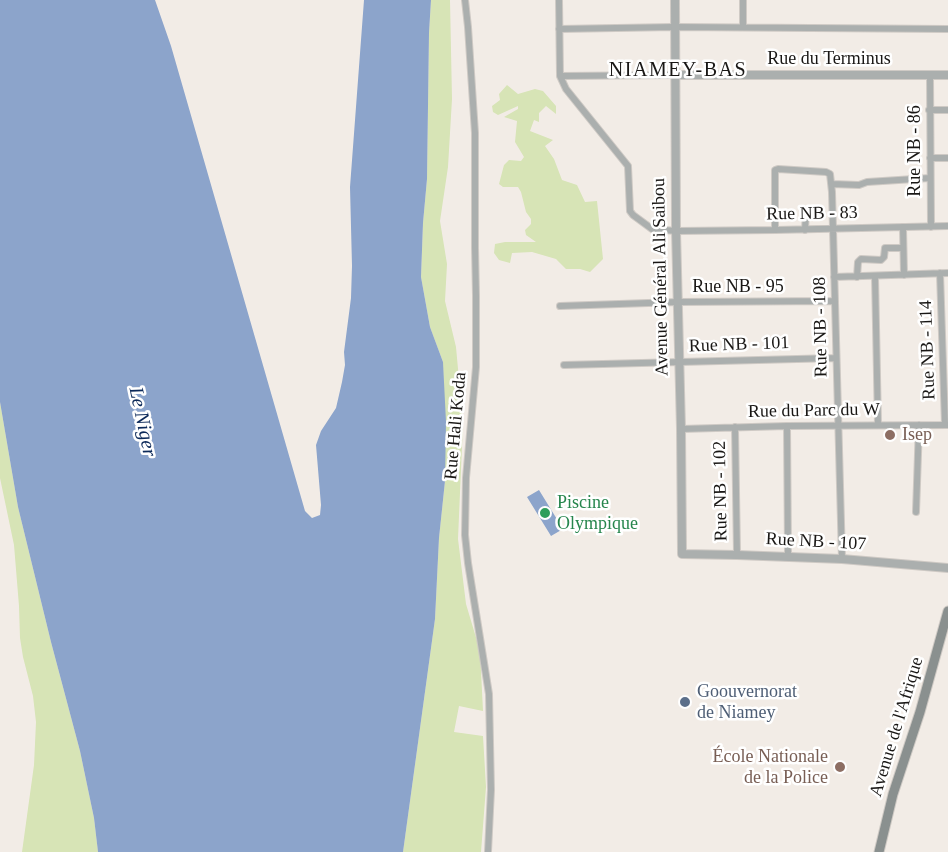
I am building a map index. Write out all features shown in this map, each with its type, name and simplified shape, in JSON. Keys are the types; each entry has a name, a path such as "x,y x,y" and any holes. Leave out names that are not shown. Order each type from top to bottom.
{"main road":[{"name":"Avenue de l'Afrique","path":"879,852 893,794 920,712 948,611"}],"street":[{"name":"Rue Hali Koda","path":"465,0 475,133 476,296 476,366 466,478 465,535 489,694 491,790 488,852"},
{"path":"560,0 560,76 674,75"},
{"name":"Avenue Général Ali Saibou","path":"675,0 674,75 682,554"},
{"path":"743,0 743,27"},
{"path":"559,29 674,27 948,29"},
{"name":"Rue du Terminus","path":"674,75 948,75"},
{"name":"Rue NB - 86","path":"930,75 931,227"},
{"name":"Rue NB - 83","path":"560,76 566,89 628,166 629,206 633,215 652,229 676,231 805,230 948,226"},
{"path":"929,110 948,110"},
{"path":"930,159 948,158"},
{"name":"Rue NB - 108","path":"775,230 776,169 831,175 842,559"},
{"path":"832,184 859,185 867,182 930,178"},
{"path":"805,230 806,211"},
{"path":"903,227 904,275"},
{"path":"857,277 859,260 882,260 885,248 903,248"},
{"name":"Rue NB - 114","path":"940,273 946,425"},
{"path":"834,277 948,273"},
{"path":"875,276 878,425"},
{"name":"Rue NB - 95","path":"560,306 678,302 835,301"},
{"name":"Rue NB - 101","path":"564,365 836,358"},
{"path":"916,512 919,425"},
{"name":"Rue du Parc du W","path":"681,429 946,425"},
{"path":"787,426 788,556"},
{"name":"Rue NB - 102","path":"735,427 737,555"},
{"name":"Rue NB - 107","path":"682,554 788,556 948,568"}],"green space":[{"path":"431,0 450,0 452,99 448,167 440,221 447,264 445,301 456,347 463,423 458,539 466,604 480,651 483,711 459,706 454,732 483,736 486,787 481,852 403,852 435,619 439,538 445,481 443,362 430,327 421,277 427,179"},
{"path":"507,85 518,94 535,89 543,91 556,106 556,114 546,106 539,113 539,122 534,120 530,131 553,140 545,146 554,159 562,180 577,185 585,202 597,201 603,259 590,272 566,269 556,259 532,252 512,253 510,263 499,260 494,253 495,244 536,242 526,235 525,230 531,224 531,219 526,212 518,187 503,187 499,184 504,165 509,160 521,161 524,157 515,142 517,121 504,117 518,109 518,106 498,115 493,112 492,106 500,100 499,94"},
{"path":"0,402 18,507 80,751 94,818 98,852 22,852 34,765 36,722 33,696 20,638 14,545 0,478"}],"water":[{"name":"Le Niger","path":"0,0 155,0 171,46 305,511 312,518 320,515 321,505 316,445 321,431 336,408 345,365 344,352 351,298 352,266 350,187 364,0 431,0 427,179 421,277 430,327 443,362 446,422 445,481 439,538 435,619 403,852 98,852 94,818 80,751 18,507 0,402"},
{"name":"Piscine Olympique","path":"539,490 563,529 551,536 527,497"}],"place":[{"name":"Isep","path":"890,435"},
{"name":"Piscine Olympique","path":"545,513"},
{"name":"Goouvernorat de Niamey","path":"685,702"},
{"name":"École Nationale de la Police","path":"840,767"}],"district":[{"name":"NIAMEY-BAS","path":"678,71"}]}
